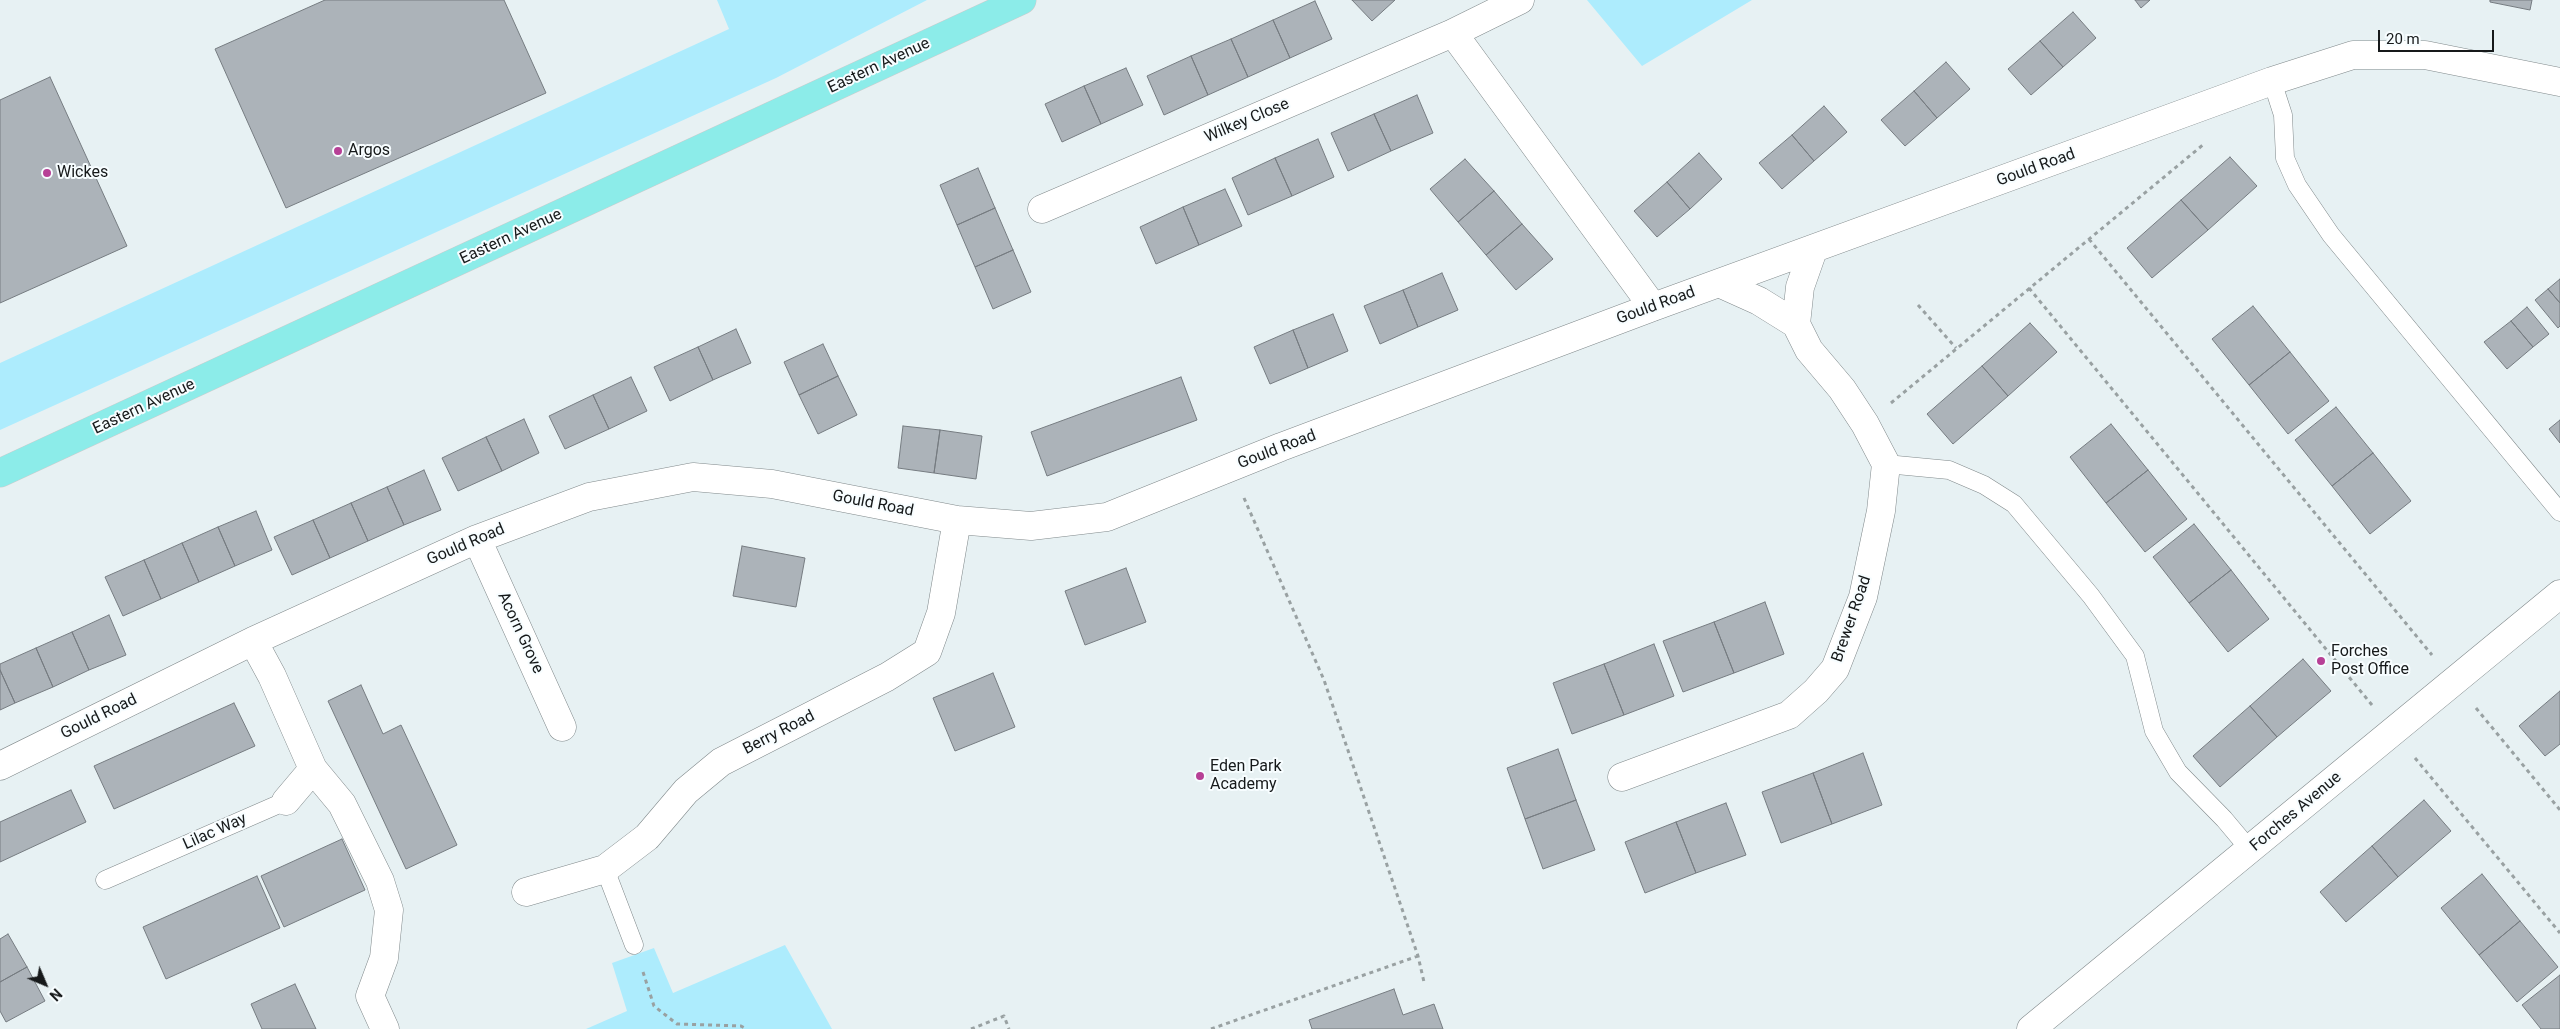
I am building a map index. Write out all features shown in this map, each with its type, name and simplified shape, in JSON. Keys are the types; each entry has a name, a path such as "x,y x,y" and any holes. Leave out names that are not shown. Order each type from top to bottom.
{"main road":[{"name":"Eastern Avenue","path":"0,473 1022,0"}],"street":[{"name":"Wilkey Close","path":"1042,209 1453,33 1520,0"},
{"path":"1453,33 1653,307"},
{"name":"Gould Road","path":"0,766 253,641 477,538 589,497 693,477 772,484 956,520 1031,526 1107,518 1232,467 1653,307 2272,81 2352,55 2425,55 2560,82"},
{"path":"1796,324 1800,287 1813,250"},
{"path":"1719,283 1759,301 1796,324 1809,350 1842,389 1865,424 1886,464"},
{"name":"Brewer Road","path":"1622,777 1789,715 1816,691 1835,669 1863,597 1881,510 1886,464"},
{"name":"Berry Road","path":"526,892 605,869 647,837 686,791 721,762 887,677 927,652 942,613 956,520"},
{"name":"Acorn Grove","path":"477,538 562,727"},
{"name":"Forches Avenue","path":"2031,1029 2560,594"},
{"path":"253,641 272,676 313,769 342,804 380,881 389,910 384,958 370,996 384,1029"},
{"name":"Lilac Way","path":"286,801 313,769"}],"lane":[{"path":"2272,81 2283,114 2285,158 2297,185 2331,235 2560,512"},
{"path":"1886,464 1949,470 1984,485 2014,504 2091,596 2134,656 2154,731 2178,772 2250,850"},
{"name":"Lilac Way","path":"105,880 286,801"},
{"path":"605,869 634,945"}],"path":[{"path":"1865,424 2212,138 2234,95"},
{"path":"2090,239 2560,810"},
{"path":"2029,288 2560,932"},
{"path":"1918,305 1956,348"},
{"path":"1232,467 1248,510 1324,680 1418,956 1424,982"},
{"path":"634,945 654,1006 665,1015 677,1024 741,1026 746,1029"},
{"path":"1212,1029 1418,956"},
{"path":"971,1029 1004,1016 1009,1029"}],"shaded area":[{"path":"717,0 927,0 776,78 0,430 0,363 729,29"},
{"path":"1587,0 1752,0 1642,66"},
{"path":"785,945 832,1029 586,1029 627,1011 612,963 654,948 673,993"}],"building":[{"name":"Argos","path":"325,0 504,0 546,93 286,208 215,49"},
{"path":"1352,0 1395,0 1372,21"},
{"path":"2135,0 2150,0 2141,8"},
{"path":"2490,0 2532,0 2530,10 2490,2"},
{"path":"1315,1 1332,39 1290,58 1273,20"},
{"path":"2073,12 2096,38 2063,67 2040,41"},
{"path":"1273,20 1290,58 1248,77 1231,39"},
{"path":"1231,39 1248,77 1208,95 1191,56"},
{"path":"2040,41 2063,67 2031,95 2008,69"},
{"path":"1191,56 1208,95 1164,115 1147,76"},
{"path":"1946,62 1970,89 1937,118 1914,91"},
{"path":"1126,68 1143,105 1101,124 1084,86"},
{"name":"Wickes","path":"50,77 127,246 0,303 0,100"},
{"path":"1084,86 1101,124 1062,142 1045,104"},
{"path":"1914,91 1937,118 1905,146 1881,120"},
{"path":"1417,95 1433,133 1391,151 1374,114"},
{"path":"1824,106 1847,132 1814,161 1792,135"},
{"path":"1374,114 1391,151 1348,171 1331,133"},
{"path":"1792,135 1814,161 1782,189 1759,163"},
{"path":"1318,139 1334,177 1292,196 1275,158"},
{"path":"1699,153 1722,179 1690,209 1667,182"},
{"path":"2230,157 2257,186 2208,230 2181,200"},
{"path":"1275,158 1292,196 1248,215 1232,178"},
{"path":"1465,159 1494,191 1458,222 1430,189"},
{"path":"978,168 995,208 957,225 940,185"},
{"path":"1667,182 1690,209 1657,237 1634,211"},
{"path":"1225,189 1242,226 1199,245 1183,207"},
{"path":"1494,191 1522,224 1486,255 1458,222"},
{"path":"2181,200 2208,230 2152,278 2127,248"},
{"path":"1183,207 1199,245 1156,264 1140,227"},
{"path":"995,208 1013,250 975,267 957,225"},
{"path":"1522,224 1553,259 1516,290 1486,255"},
{"path":"1013,250 1031,292 993,309 975,267"},
{"path":"1442,273 1458,310 1418,327 1403,290"},
{"path":"2560,279 2560,303 2548,289"},
{"path":"2548,289 2560,303 2560,326 2558,328 2535,300"},
{"path":"1403,290 1418,327 1380,344 1364,306"},
{"path":"2253,306 2290,352 2249,385 2212,339"},
{"path":"2527,307 2549,334 2533,347 2511,321"},
{"path":"1333,314 1348,351 1308,368 1293,330"},
{"path":"2511,321 2533,347 2507,369 2484,342"},
{"path":"2030,323 2057,352 2008,396 1982,366"},
{"path":"736,329 751,363 713,380 698,347"},
{"path":"1293,330 1308,368 1270,384 1254,347"},
{"path":"823,344 838,376 799,395 784,362"},
{"path":"698,347 713,380 670,401 654,367"},
{"path":"2290,352 2329,401 2288,434 2249,385"},
{"path":"1982,366 2008,396 1953,444 1927,414"},
{"path":"838,376 857,415 818,434 799,395"},
{"path":"631,377 647,411 609,429 593,395"},
{"path":"1181,377 1197,420 1047,476 1031,432"},
{"path":"593,395 609,429 565,449 549,416"},
{"path":"2336,407 2373,453 2332,486 2295,440"},
{"path":"524,419 539,453 502,471 486,437"},
{"path":"2560,420 2560,443 2549,429"},
{"path":"2111,424 2148,470 2106,503 2070,457"},
{"path":"903,426 940,430 934,473 898,468"},
{"path":"940,430 982,436 976,479 934,473"},
{"path":"486,437 502,471 458,491 442,458"},
{"path":"2373,453 2411,501 2370,534 2332,486"},
{"path":"424,470 441,510 404,525 387,487"},
{"path":"2148,470 2187,519 2145,552 2106,503"},
{"path":"387,487 404,525 368,541 351,503"},
{"path":"351,503 368,541 330,558 313,520"},
{"path":"256,511 272,550 235,566 218,527"},
{"path":"313,520 330,558 292,575 274,537"},
{"path":"2194,524 2231,570 2189,603 2153,557"},
{"path":"218,527 235,566 199,582 182,543"},
{"path":"182,543 199,582 161,599 144,560"},
{"path":"742,546 805,558 796,607 733,596"},
{"path":"144,560 161,599 123,616 105,577"},
{"path":"1126,568 1146,622 1085,645 1065,591"},
{"path":"2231,570 2269,619 2228,652 2189,603"},
{"path":"1765,602 1784,654 1734,673 1714,622"},
{"path":"109,615 126,655 89,670 72,632"},
{"path":"1714,622 1734,673 1683,692 1663,641"},
{"path":"72,632 89,670 53,687 36,648"},
{"path":"1654,644 1674,696 1624,715 1604,664"},
{"path":"36,648 53,687 15,703 0,670 0,664"},
{"path":"2303,659 2331,691 2277,737 2250,706"},
{"path":"1604,664 1624,715 1572,734 1553,683"},
{"path":"0,670 15,703 0,710"},
{"path":"993,673 1015,727 955,751 933,698"},
{"path":"361,685 383,734 401,725 457,845 406,869 328,701"},
{"path":"2560,691 2560,744 2545,756 2519,726"},
{"path":"234,703 255,746 114,809 94,766"},
{"path":"2250,706 2277,737 2220,787 2193,756"},
{"path":"1558,749 1576,800 1525,819 1507,768"},
{"path":"1863,753 1882,805 1832,824 1813,773"},
{"path":"1813,773 1832,824 1781,843 1762,792"},
{"path":"71,790 86,822 0,862 0,822"},
{"path":"1576,800 1595,850 1543,869 1525,819"},
{"path":"2424,800 2451,831 2398,877 2372,846"},
{"path":"1726,803 1746,855 1696,873 1676,822"},
{"path":"1676,822 1696,873 1645,893 1625,842"},
{"path":"342,839 365,890 284,927 261,876"},
{"path":"2372,846 2398,877 2346,922 2320,892"},
{"path":"2482,874 2520,921 2479,955 2441,908"},
{"path":"257,876 280,928 166,979 143,927"},
{"path":"2520,921 2558,967 2517,1002 2479,955"},
{"path":"8,934 27,967 0,982 0,939"},
{"path":"27,967 45,1001 6,1022 0,1011 0,982"},
{"path":"2560,975 2560,1029 2541,1029 2522,1005"},
{"path":"295,984 316,1029 262,1029 251,1004"},
{"path":"1394,989 1403,1015 1434,1004 1443,1029 1312,1029 1309,1020"}],"place":[{"name":"Argos","path":"338,151"},
{"name":"Wickes","path":"47,173"},
{"name":"Forches Post Office","path":"2321,661"},
{"name":"Eden Park Academy","path":"1200,776"}]}
